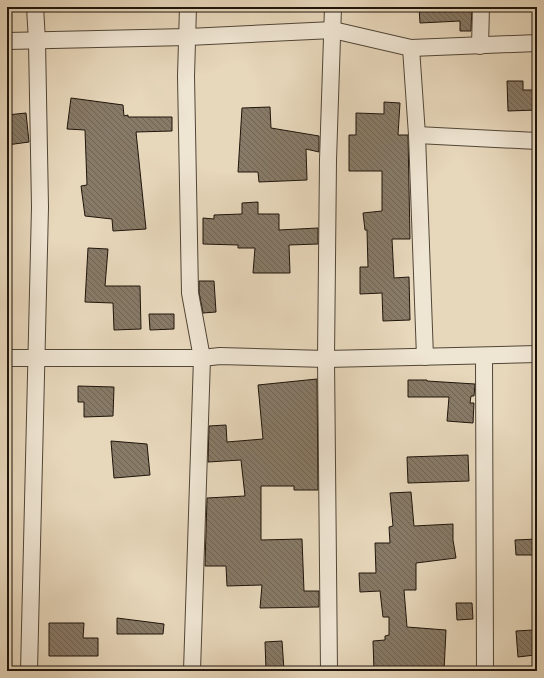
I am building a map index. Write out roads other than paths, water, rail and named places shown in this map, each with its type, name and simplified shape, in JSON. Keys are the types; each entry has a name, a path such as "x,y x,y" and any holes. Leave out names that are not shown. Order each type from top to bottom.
{"street":[{"path":"29,671 40,207 35,7"},
{"path":"188,7 186,76 190,293 202,358 192,671"},
{"path":"329,671 326,359 328,160 333,7"},
{"path":"480,46 481,7"},
{"path":"7,41 188,37 333,30 410,48 537,43"},
{"path":"410,48 417,135 425,357"},
{"path":"417,135 537,141"},
{"path":"7,358 202,358 220,356 326,359 537,354"},
{"path":"484,356 485,671"}]}
